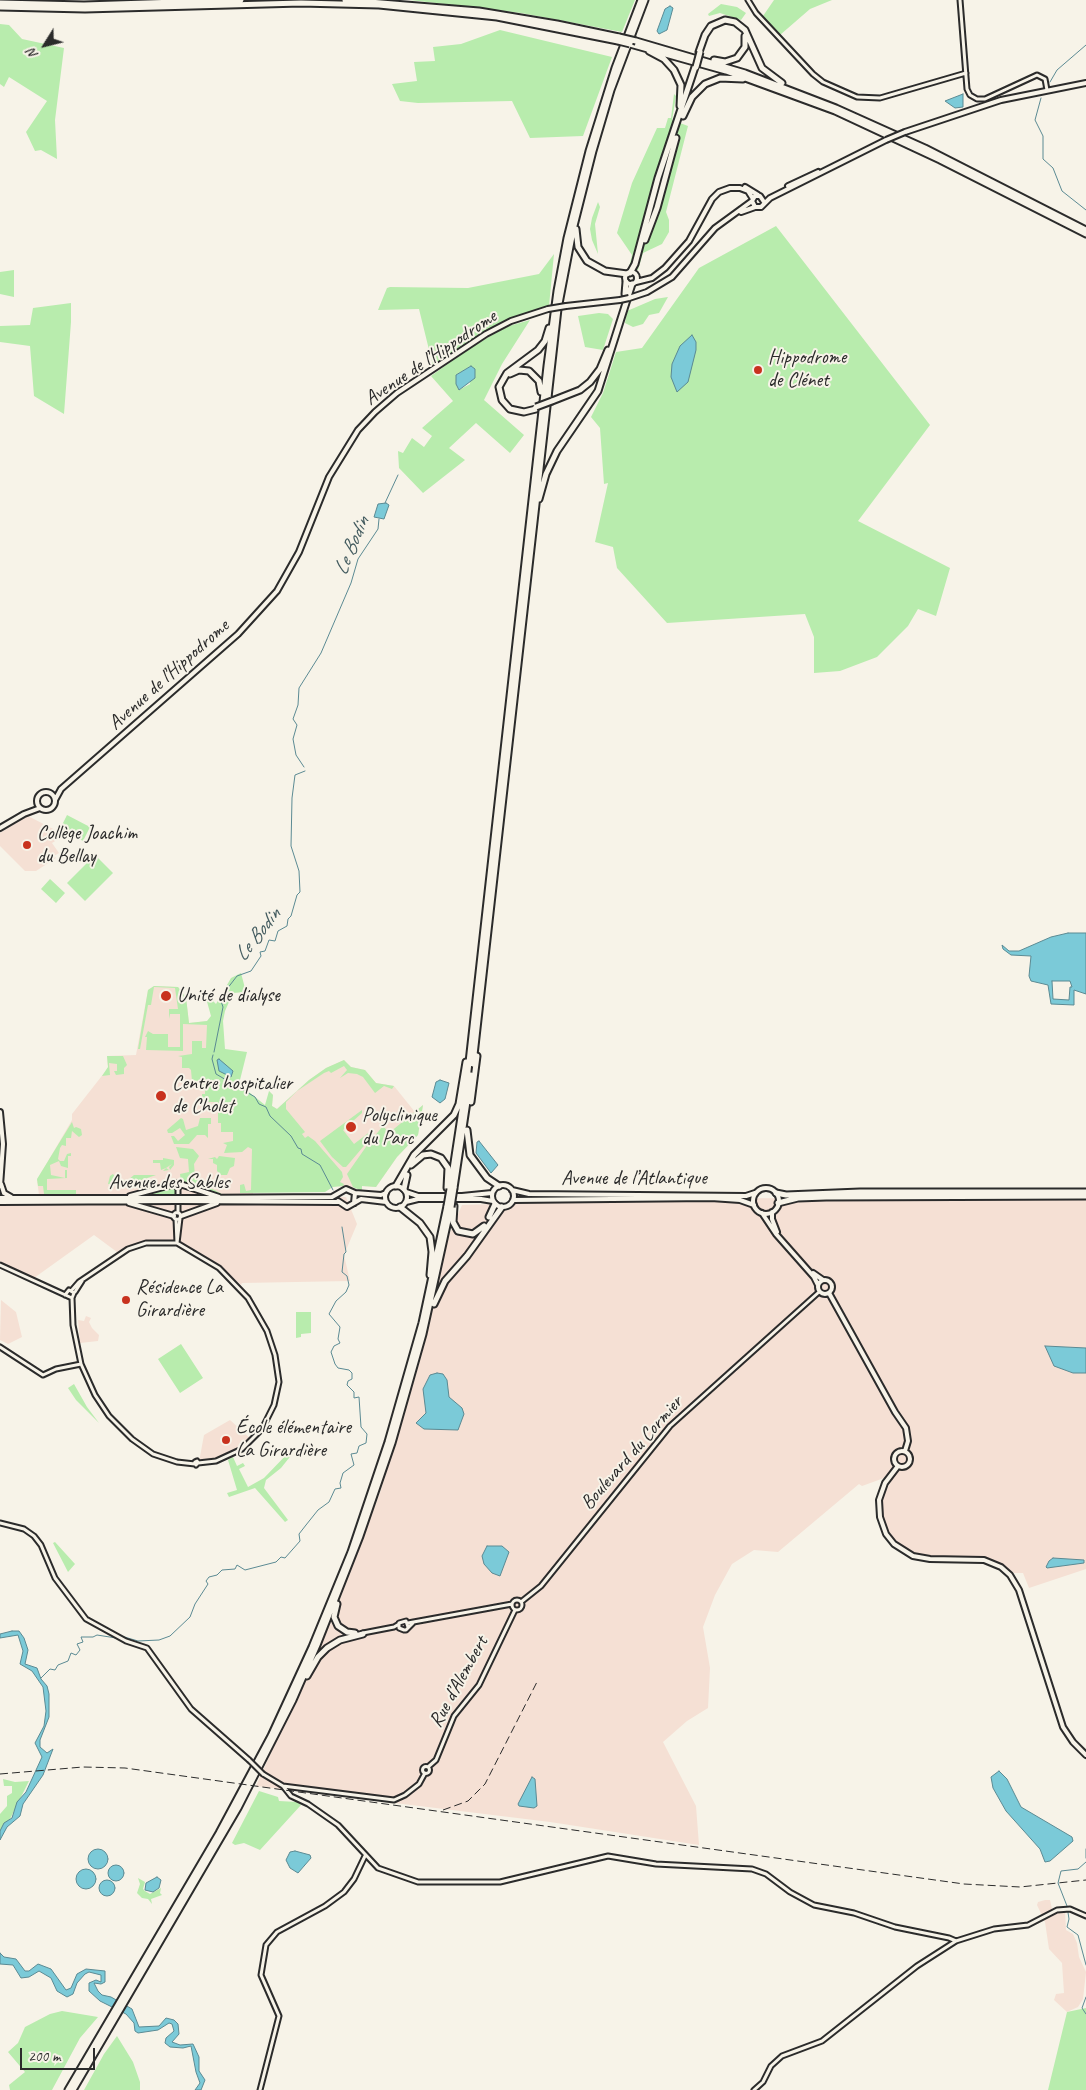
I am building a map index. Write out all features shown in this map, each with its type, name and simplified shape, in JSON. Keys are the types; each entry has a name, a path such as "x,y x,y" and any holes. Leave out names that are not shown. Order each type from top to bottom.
{"highway":[{"path":"0,3 104,5 241,0"},
{"path":"345,0 478,11 557,24 698,62 783,91 888,135 1086,234"},
{"path":"474,1039 555,308 567,238 589,151 615,68 641,0"},
{"path":"423,1334 452,1189 474,1039 558,309 579,204 609,97 645,0"},
{"path":"0,7 85,9 281,3 370,5 506,19 618,39"},
{"path":"579,204 576,236 581,254 597,268 616,274 632,274 705,35 711,26 721,20 735,22 745,30 757,61 764,71 796,91"},
{"path":"700,52 708,33 718,23 734,24 745,35 744,50 734,60 725,62 700,59"},
{"path":"634,44 700,59 796,91 908,140 1086,230"},
{"path":"634,44 664,59 677,75 682,96 678,126"},
{"path":"678,126 692,96 700,88 714,80 737,78 783,91"},
{"path":"535,509 553,457 598,391 631,283"},
{"path":"552,402 582,388 599,371 631,283"},
{"path":"555,308 541,346 532,356 507,372 500,385 500,397 510,409 524,412 580,391 592,383 603,367 611,348"},
{"path":"536,408 520,410 505,402 502,388 509,374 515,371 526,370 537,378 541,387 542,414"},
{"path":"452,1189 467,1130 472,1054"},
{"path":"396,1186 414,1155 446,1125 456,1112 472,1054"},
{"path":"467,1130 470,1155 487,1178 499,1186"},
{"path":"405,1191 412,1163 419,1157 429,1154 440,1158 447,1165 452,1189"},
{"path":"776,1193 786,1195 860,1192 1086,1192"},
{"path":"778,1203 798,1198 826,1197 1086,1196"},
{"path":"449,1206 455,1227 462,1233 473,1234 481,1229 494,1202"},
{"path":"410,1367 409,1363 430,1275 449,1206"},
{"path":"73,2090 224,1825 298,1678 332,1600 362,1519 410,1367 449,1206"},
{"path":"400,1207 420,1223 430,1238 432,1252 430,1275"},
{"path":"293,1700 344,1581 381,1478 423,1334 441,1286 502,1207"},
{"path":"344,1581 335,1612 335,1620 343,1631 362,1634"},
{"path":"123,2001 222,1837 313,1664 323,1651 340,1640 362,1634"},
{"path":"66,2090 118,2010"}],"main road":[{"path":"760,196 771,195 905,132 979,107 1047,90 1086,83"},
{"path":"631,283 648,279 662,271 683,248 713,194 726,186 741,186 760,196 764,202 827,169"},
{"path":"704,211 715,196 727,188 743,189 750,193 755,207"},
{"name":"Avenue de l’Hippodrome","path":"51,793 61,789 238,634 277,591 299,552 329,477 358,430 397,393 491,331 519,318 548,309 620,300 647,292 668,280 682,268 722,222 760,196"},
{"name":"Avenue de l’Hippodrome","path":"706,240 730,219 755,207 761,207 764,202"},
{"path":"632,274 648,279"},
{"path":"631,283 632,274"},
{"path":"631,283 632,274"},
{"name":"Avenue de l’Hippodrome","path":"55,800 61,789"},
{"path":"0,828 24,814 41,808 51,808 55,800 51,793 42,793 24,814"},
{"path":"37,801 41,808"},
{"path":"0,1112 3,1144 0,1183 4,1193 13,1198"},
{"path":"118,1198 178,1185 221,1200"},
{"path":"386,1193 381,1195 354,1193 346,1188 338,1194 338,1202 346,1207 363,1199 386,1202 394,1208 418,1199 481,1199 494,1202 502,1207 510,1205 513,1200 512,1190 506,1186 499,1186 492,1193 449,1196 418,1196 396,1186 389,1188 386,1193 386,1202"},
{"path":"765,1188 776,1193 778,1203 772,1212 774,1226 780,1236 810,1270 831,1284 832,1289 829,1293 823,1294 819,1292 814,1277 776,1234 762,1213 754,1205 755,1193 765,1188"},
{"name":"Avenue de l’Atlantique","path":"512,1190 528,1194 746,1196 755,1193"},
{"path":"405,1191 406,1202"},
{"path":"354,1193 354,1203"},
{"path":"492,1193 494,1202"},
{"name":"Avenue des Sables","path":"221,1200 312,1198 338,1194"},
{"name":"Avenue des Sables","path":"0,1198 338,1202"},
{"name":"Avenue de l’Atlantique","path":"513,1200 711,1198 745,1200 754,1205"},
{"name":"Avenue des Sables","path":"0,1202 178,1200"},
{"path":"124,1202 178,1216 221,1200"},
{"path":"762,1213 772,1212"},
{"path":"818,1285 823,1280"},
{"path":"829,1293 907,1432 908,1444 905,1451"},
{"path":"905,1451 910,1457 909,1463 903,1467 898,1466 894,1462 894,1456 898,1452 905,1451"},
{"path":"898,1466 887,1478 880,1494 879,1512 886,1534 894,1544 913,1556 930,1560 984,1560 1001,1567 1010,1575 1020,1590 1063,1727 1073,1742 1086,1755"}],"street":[{"path":"748,0 756,13 813,74 823,82 857,97 880,98 966,73"},
{"path":"960,0 968,92 977,99 985,99 1037,75 1045,79 1047,90"},
{"path":"177,1243 178,1185"},
{"path":"154,1242 177,1243 214,1264 242,1291 267,1331 278,1375 276,1398 272,1412 256,1436 231,1455 216,1461 177,1462 160,1457 132,1439 102,1405 81,1364 74,1335 73,1291 84,1278 134,1246 154,1242"},
{"path":"0,1265 72,1298"},
{"path":"65,1295 67,1290 73,1291"},
{"name":"Boulevard du Cormier","path":"521,1602 540,1586 670,1426 819,1292"},
{"path":"0,1347 43,1375 56,1369 81,1364"},
{"path":"0,1523 24,1529 34,1536 41,1546 55,1578 86,1619 126,1641 147,1648 191,1709 263,1774 283,1786 291,1796 308,1804 338,1825 365,1856 385,1872 425,1883 500,1882 608,1856 656,1864 747,1868 766,1874 790,1892 814,1905 854,1913 895,1927 950,1938 956,1941"},
{"path":"399,1626 404,1630 408,1625 414,1623 512,1604 515,1600 521,1602"},
{"name":"Rue d’Alembert","path":"283,1786 394,1800 405,1795 419,1784 425,1773 423,1768 428,1767 436,1760 454,1716 478,1685 515,1610 521,1608 521,1602"},
{"path":"512,1604 515,1610"},
{"path":"362,1634 399,1626 403,1621 408,1625"},
{"path":"260,2090 279,2016 261,1975 266,1945 277,1932 321,1909 344,1892 354,1879 365,1856"},
{"path":"754,2090 763,2082 771,2066 782,2056 822,2041 894,1983 956,1941 994,1929 1028,1925 1052,1912 1065,1909 1070,1909 1086,1916"}],"shaded area":[{"name":"Collège Joachim du Bellay","path":"28,816 65,835 52,843 59,853 54,856 56,858 36,871 25,871 0,846 0,833"},
{"path":"154,986 178,987 186,997 189,1023 208,1021 253,1144 253,1194 346,1197 357,1224 344,1255 350,1281 242,1283 241,1285 217,1263 186,1245 154,1241 127,1246 117,1252 94,1235 34,1278 0,1262 0,1196 39,1195 37,1180 72,1120 72,1114 108,1068 107,1056 136,1055 148,990"},
{"name":"Polyclinique du Parc","path":"344,1060 351,1067 365,1070 376,1083 394,1086 415,1112 423,1105 418,1135 397,1157 376,1187 362,1186 362,1191 353,1187 334,1186 270,1116 269,1091 273,1095 272,1106 277,1109 309,1080 326,1068"},
{"path":"693,1198 1086,1199 1086,1569 1029,1588 1023,1573 1014,1573 1004,1565 986,1557 930,1556 910,1552 893,1538 883,1521 883,1497 895,1474 862,1486 859,1484 778,1552 754,1550 732,1564 715,1595 703,1627 710,1668 708,1708 687,1721 663,1742 696,1806 699,1845 550,1822 256,1786 339,1602 380,1493 421,1357 449,1235 462,1205"},
{"path":"1,1300 16,1312 22,1337 8,1344 0,1340"},
{"path":"86,1316 91,1318 89,1322 99,1335 98,1341 80,1343 78,1320 84,1321"},
{"name":"École élémentaire La Girardière","path":"230,1420 251,1439 227,1455 199,1462 204,1435"},
{"path":"1050,1900 1053,1913 1065,1911 1066,1930 1073,1934 1077,1943 1079,1957 1086,1972 1083,1999 1078,2007 1067,2012 1054,2000 1056,1994 1064,1993 1062,1963 1049,1949 1045,1922 1037,1905 1038,1902"}],"green space":[{"path":"410,0 635,0 622,32 521,13"},
{"path":"774,0 832,0 810,9 780,35 763,16"},
{"path":"721,4 737,7 746,13 741,20 720,13 709,16 708,14"},
{"path":"0,24 9,25 22,39 64,48 55,120 57,159 41,150 35,151 26,132 47,101 9,77 4,87 0,84"},
{"path":"500,30 612,57 583,136 530,138 512,101 418,103 400,101 392,84 417,81 414,62 435,61 433,47 461,44"},
{"path":"674,94 676,96 672,120 688,126 666,212 669,220 669,232 662,244 643,253 638,270 628,271 632,255 617,233 632,183 657,128 665,128 668,118 671,118"},
{"path":"598,202 600,207 595,224 598,254 590,229"},
{"path":"776,226 930,425 858,521 950,568 936,616 918,609 908,626 877,657 840,671 814,673 814,637 805,614 667,623 617,568 613,547 595,542 608,483 604,484 600,428 591,417 603,393 616,352 642,348 699,268"},
{"path":"554,254 549,306 497,325 433,366 419,309 378,310 387,288 390,287 468,288 539,274"},
{"path":"14,270 14,297 0,294 0,272"},
{"path":"668,297 659,313 649,315 643,324 633,327 625,323 627,311 655,299"},
{"path":"71,303 64,414 34,396 30,346 0,342 0,326 30,325 33,308"},
{"path":"599,313 608,314 613,319 603,350 585,347 578,316"},
{"path":"530,320 502,364 484,400 524,435 510,453 476,423 449,448 465,460 423,493 399,468 398,451 403,453 412,438 424,447 432,436 422,428 453,401 431,376 464,352 509,326","holes":["471,366 470,384 459,390 456,375"]},
{"path":"67,815 90,827 83,841 60,829"},
{"path":"95,855 113,873 85,901 67,883"},
{"path":"50,879 65,893 56,903 41,889"},
{"path":"241,973 246,992 233,993 225,1011 223,1021 225,1049 247,1052 239,1084 265,1105 269,1091 273,1095 272,1106 277,1109 309,1080 326,1068 344,1060 351,1067 365,1070 376,1083 394,1086 392,1089 384,1086 375,1093 363,1077 357,1074 348,1073 340,1078 347,1070 344,1066 331,1073 329,1071 324,1073 297,1091 286,1102 286,1109 305,1132 302,1134 305,1138 308,1136 315,1141 342,1172 343,1177 340,1182 344,1184 343,1186 333,1187 325,1192 240,1193 240,1185 244,1184 246,1191 251,1190 252,1149 248,1147 242,1152 224,1153 227,1145 223,1143 233,1141 233,1132 221,1132 221,1123 218,1123 218,1102 202,1102 202,1094 205,1094 205,1089 199,1089 199,1083 192,1081 191,1070 189,1068 182,1068 182,1057 178,1056 192,1054 192,1041 202,1041 202,1048 206,1048 207,1025 183,1024 183,1051 146,1050 147,1037 145,1037 148,1031 153,1034 168,1034 168,1047 180,1047 180,1014 170,1014 169,1019 169,1009 178,1009 175,988 154,987 151,1005 148,1005 140,1049 138,1049 148,990 154,986 178,987 186,997 189,1023 207,1021 211,1016 206,998 208,996 216,1004 231,978"},
{"path":"107,1056 123,1056 127,1065 124,1068 124,1074 116,1075 114,1071 117,1071 117,1064 109,1063 110,1075 102,1076 108,1067"},
{"path":"423,1105 418,1135 397,1157 376,1187 362,1186 362,1191 353,1187 347,1174 383,1126 389,1133"},
{"path":"362,1110 362,1113 343,1130 354,1144 371,1131 374,1134 346,1167 343,1167 332,1157 320,1141"},
{"path":"181,1118 186,1130 198,1126 200,1118 211,1118 211,1124 208,1124 208,1138 205,1135 197,1135 189,1144 174,1144 171,1136 174,1136 178,1141 185,1135 180,1128 172,1133 168,1133 167,1130"},
{"path":"72,1122 74,1128 81,1129 82,1135 79,1137 72,1131 71,1138 66,1138 66,1146 62,1145 60,1148 58,1159 60,1161 64,1161 67,1154 71,1153 71,1156 68,1156 68,1168 61,1166 59,1161 50,1165 51,1175 65,1178 65,1170 67,1170 67,1178 47,1179 47,1190 76,1190 76,1194 44,1194 43,1186 38,1186 37,1179"},
{"path":"176,1147 193,1149 199,1156 194,1164 195,1176 203,1184 222,1194 213,1193 181,1182 180,1174 189,1172 188,1159 180,1158"},
{"path":"219,1156 235,1158 234,1166 230,1168 227,1175 221,1175 217,1171 217,1165 213,1163 213,1159 208,1159 215,1157 217,1159"},
{"path":"163,1158 174,1160 174,1165 170,1170 169,1167 172,1164 161,1170 160,1163 153,1163 153,1160 163,1160"},
{"path":"113,1174 118,1180 128,1180 134,1175 156,1175 124,1186 108,1184 110,1176"},
{"path":"170,1187 176,1189 176,1197 137,1196"},
{"path":"296,1312 311,1312 311,1333 301,1334 301,1337 296,1338"},
{"path":"181,1344 203,1378 180,1393 158,1359"},
{"path":"74,1384 99,1423 76,1400 68,1388"},
{"path":"290,1451 293,1453 281,1468 266,1480 264,1488 288,1520 285,1522 255,1488 229,1497 227,1493 237,1490 228,1460 233,1457 237,1466 243,1463 245,1466 239,1469 248,1487 264,1478"},
{"path":"55,1542 75,1564 68,1572 53,1543"},
{"path":"3,1779 15,1782 29,1781 0,1839 0,1814 7,1806 7,1796 12,1793 12,1786 4,1786"},
{"path":"259,1791 278,1797 279,1801 297,1802 301,1805 260,1850 244,1843 235,1845 232,1843"},
{"path":"138,1878 145,1882 143,1889 150,1894 161,1888 160,1893 162,1895 151,1899 152,1904 148,1899 142,1898 137,1893 140,1884"},
{"path":"1086,2008 1086,2090 1048,2090 1067,2012"},
{"path":"62,2011 98,2017 80,2038 52,2090 10,2090 9,2085 25,2072 8,2052 18,2043 25,2027 50,2014"},
{"path":"117,2036 133,2062 140,2082 140,2090 84,2090 104,2054"}],"water":[{"path":"670,6 673,8 667,30 659,34 657,31 665,9"},
{"path":"963,94 963,107 955,108 945,101"},
{"path":"692,335 696,342 696,350 688,382 677,392 671,377 672,364 680,346"},
{"path":"471,366 475,369 475,378 459,390 456,384 456,375"},
{"path":"386,503 389,505 384,519 374,517 378,504"},
{"path":"1068,933 1086,933 1086,994 1074,990 1074,1005 1051,1004 1048,985 1031,981 1029,976 1031,956 1011,955 1003,949 1002,945 1009,951 1019,951 1051,937","holes":["1052,981 1070,981 1072,987 1070,987 1069,1000 1053,999"]},
{"path":"219,1059 233,1071 231,1077 219,1071 217,1060"},
{"path":"440,1080 449,1083 445,1099 440,1103 432,1097 436,1082"},
{"path":"479,1141 498,1165 491,1173 476,1153 477,1142"},
{"path":"1045,1346 1086,1348 1086,1373 1073,1373 1054,1366"},
{"path":"443,1374 447,1380 449,1397 462,1408 464,1414 458,1430 424,1429 416,1423 426,1413 423,1389 430,1375"},
{"path":"487,1546 502,1546 509,1552 500,1576 492,1573 484,1564 482,1556"},
{"path":"1053,1558 1084,1560 1084,1563 1047,1568 1049,1561"},
{"path":"19,1631 24,1638 28,1650 25,1664 37,1668 41,1679 47,1686 49,1717 40,1740 40,1747 47,1753 53,1749 43,1775 23,1804 20,1816 7,1827 0,1840 0,1831 4,1823 12,1818 17,1802 26,1792 42,1757 35,1743 44,1726 46,1711 43,1687 32,1671 20,1664 23,1651 18,1635 0,1638 0,1634"},
{"path":"999,1771 1007,1779 1021,1807 1072,1837 1073,1841 1050,1861 1045,1862 1040,1849 1006,1811 993,1788 991,1777"},
{"path":"532,1777 535,1779 537,1806 534,1808 519,1806 518,1804"},
{"path":"98,1849 105,1852 108,1859 105,1866 98,1869 91,1866 88,1859 91,1852"},
{"path":"295,1851 310,1855 311,1858 298,1873 290,1868 286,1860 290,1852"},
{"path":"113,1865 119,1865 124,1870 122,1879 113,1881 108,1876 108,1870"},
{"path":"86,1869 93,1872 96,1879 93,1886 86,1889 79,1886 76,1879 79,1872"},
{"path":"157,1877 161,1880 159,1888 153,1892 145,1890 146,1883"},
{"path":"104,1880 110,1880 115,1885 113,1894 104,1896 99,1891 99,1885"},
{"path":"0,1953 4,1957 16,1959 25,1971 29,1971 38,1964 51,1969 66,1990 71,1988 77,1974 86,1969 105,1971 105,1982 101,1984 94,1983 98,1991 102,1995 111,1997 132,2009 139,2027 159,2026 166,2018 174,2020 178,2024 179,2034 172,2042 180,2045 193,2044 199,2057 199,2071 205,2080 201,2090 195,2090 200,2083 191,2046 183,2048 170,2047 165,2043 166,2038 174,2031 172,2024 169,2023 158,2030 138,2033 135,2031 134,2023 126,2014 100,2001 89,1991 89,1983 96,1980 101,1982 101,1975 89,1972 85,1974 77,1983 73,1994 67,1997 57,1991 51,1978 39,1971 29,1977 21,1978 13,1965 0,1964"}],"waterway":[{"path":"1050,82 1057,70 1086,45"},
{"path":"1041,98 1035,120 1043,136 1043,159 1053,168 1062,191 1086,210"},
{"name":"Le Bodin","path":"385,503 398,475"},
{"name":"Le Bodin","path":"304,767 296,755 293,739 297,725 293,719 298,705 299,688 321,653 351,583 358,559 378,529 379,519"},
{"name":"Le Bodin","path":"214,1052 223,1007 220,998 237,976 251,971 261,956 260,952 265,951 269,940 275,941 278,931 287,926 297,895 300,892 299,871 291,846 292,798 295,775 305,771"},
{"path":"213,1055 212,1059 216,1074 255,1097 259,1104 266,1107 270,1116 291,1136 298,1148 301,1149 302,1154 320,1165 333,1190"},
{"path":"121,1636 138,1641 159,1640 170,1636 190,1617 195,1604 208,1584 206,1581 209,1577 217,1575 222,1570 235,1569 237,1565 245,1570 276,1562 281,1557 285,1558 300,1541 299,1534 318,1510 329,1502 335,1489 341,1488 340,1483 343,1473 354,1465 351,1454 357,1453 359,1446 366,1443 367,1434 361,1427 359,1397 354,1398 354,1392 347,1385 348,1381 352,1379 352,1373 349,1370 338,1368 331,1352 334,1346 340,1343 338,1339 340,1327 329,1314 336,1301 346,1292 349,1285 347,1276 342,1272 344,1254 346,1252 342,1227"},
{"path":"41,1678 50,1669 55,1670 58,1665 68,1661 71,1653 76,1655 80,1650 77,1644 83,1642 81,1637 97,1635 116,1638"},
{"path":"1086,1849 1086,1858"},
{"path":"1086,1862 1078,1869 1061,1871 1058,1883 1067,1906 1069,1919 1067,1927 1078,1935 1086,1965"},
{"path":"1086,1997 1082,2008 1086,2014"}],"railway":[{"path":"443,1810 468,1801 485,1784 538,1680"},
{"path":"0,1774 83,1767 125,1768 964,1884 1020,1887 1086,1880"}],"place":[{"name":"Hippodrome de Clénet","path":"758,370"},
{"name":"Collège Joachim du Bellay","path":"27,845"},
{"name":"Unité de dialyse","path":"166,996"},
{"name":"Centre hospitalier de Cholet","path":"161,1096"},
{"name":"Polyclinique du Parc","path":"351,1127"},
{"name":"Résidence La Girardière","path":"126,1300"},
{"name":"École élémentaire La Girardière","path":"226,1440"}]}
